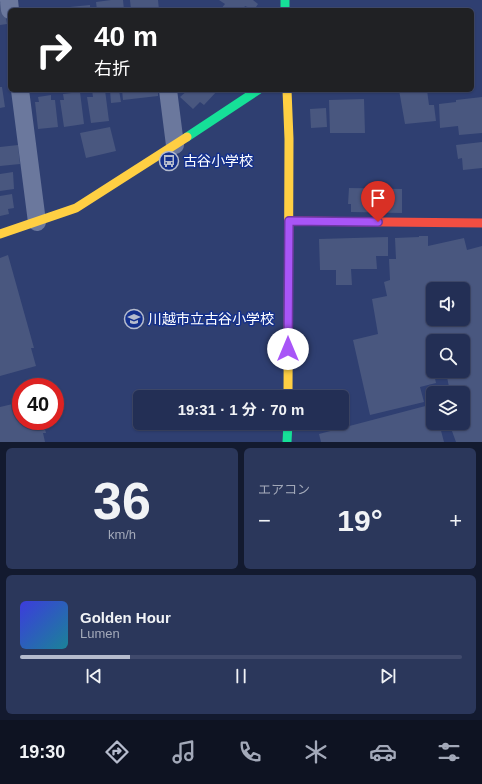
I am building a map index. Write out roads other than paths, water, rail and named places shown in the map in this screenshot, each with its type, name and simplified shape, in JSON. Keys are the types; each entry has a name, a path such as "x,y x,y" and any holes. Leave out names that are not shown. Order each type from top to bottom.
{"street":[{"path":"20,92 37,222"},
{"path":"168,92 175,145"},
{"path":"0,234 76,208 255,92"},
{"path":"287,92 289,221 288,390"},
{"path":"289,221 482,224"},
{"path":"287,442 288,430"}],"place":[{"name":"古谷小学校","path":"169,161"},
{"name":"川越市立古谷小学校","path":"134,319"}]}
